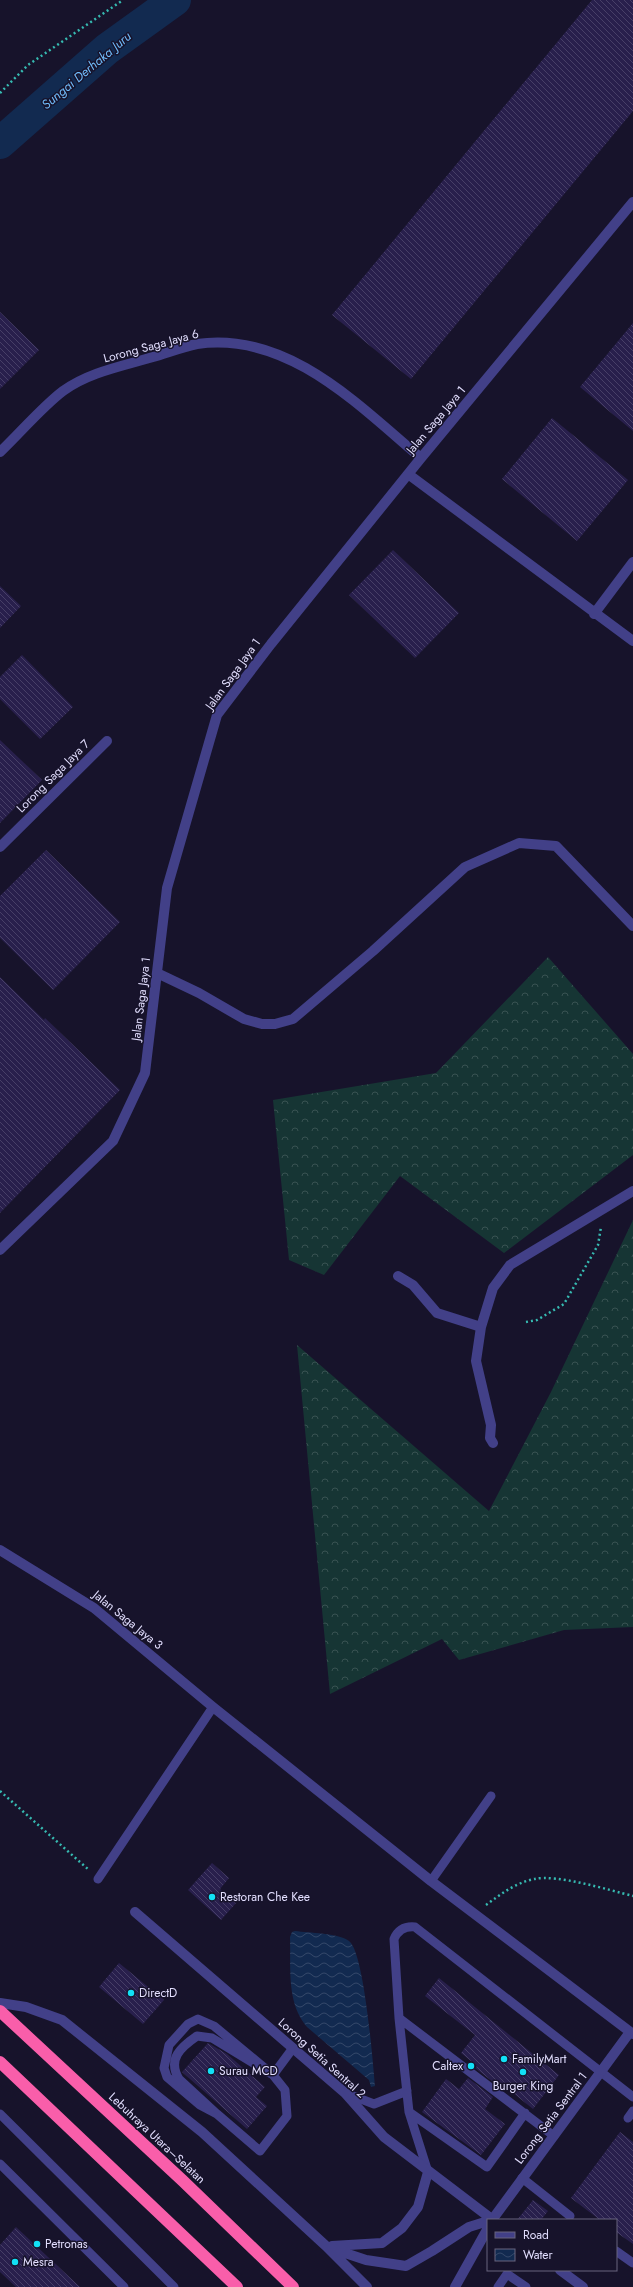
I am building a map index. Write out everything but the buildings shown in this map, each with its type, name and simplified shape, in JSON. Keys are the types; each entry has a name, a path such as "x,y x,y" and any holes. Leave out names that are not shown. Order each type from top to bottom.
{"highway":[{"name":"Lebuhraya Utara–Selatan","path":"0,2011 182,2180 293,2287"},
{"path":"0,2062 237,2287"}],"street":[{"name":"Jalan Saga Jaya 1","path":"0,1250 113,1141 146,1073 167,888 217,715 408,474 633,202"},
{"name":"Lorong Saga Jaya 6","path":"0,452 63,391 92,375 196,344 223,343 254,346 293,362 334,385 421,458"},
{"path":"408,474 594,614 633,641"},
{"path":"594,614 633,562"},
{"name":"Lorong Saga Jaya 7","path":"0,847 107,741"},
{"path":"157,973 199,993 244,1019 262,1024 275,1024 293,1019 373,951 465,867 519,843 556,846 633,926"},
{"path":"493,1443 490,1438 491,1425 476,1361 481,1327 493,1288 510,1265 633,1191"},
{"path":"398,1276 413,1285 438,1313 481,1327"},
{"name":"Jalan Saga Jaya 3","path":"0,1550 94,1608 213,1707 431,1881 632,2033"},
{"name":"Lorong Setia Sentral 2","path":"135,1912 345,2093 384,2137 487,2219"},
{"path":"0,2003 26,2007 62,2020 202,2132 326,2246 368,2287"},
{"name":"Lorong Setia Sentral 1","path":"491,2219 601,2072 632,2033"},
{"path":"326,2246 382,2243 402,2228 418,2206 428,2172"},
{"path":"326,2246 366,2260 406,2266 469,2227 487,2222"},
{"name":"Lorong Setia Sentral 1","path":"455,2287 487,2227"},
{"path":"561,2271 583,2287"}],"lane":[{"path":"98,1879 213,1707"},
{"path":"431,1881 491,1796"},
{"path":"428,2172 409,2112 399,2018 394,1939 396,1933 403,1928 415,1927 633,2097"},
{"path":"399,2018 554,2136"},
{"path":"217,2114 200,2105 167,2077 164,2068 169,2045 188,2024 198,2019 214,2026 273,2075 285,2090 287,2116 260,2151 179,2079 174,2072 174,2059 178,2053 197,2036 212,2038 273,2075"},
{"path":"273,2075 293,2048"},
{"path":"345,2093 374,2104 407,2091"},
{"path":"409,2112 487,2167 525,2113"},
{"path":"0,2114 174,2287"},
{"path":"0,2164 124,2287"},
{"path":"522,2178 571,2219"},
{"path":"617,2252 633,2263"},
{"path":"498,2287 507,2274 526,2287"}],"path":[{"path":"0,93 28,65 123,0"},
{"path":"526,1322 537,1320 564,1304 598,1245 604,1208"},
{"path":"0,1791 98,1879"},
{"path":"475,1914 509,1888 535,1878 571,1881 633,1896"}],"green space":[{"path":"548,957 633,1054 633,1155 504,1253 400,1176 324,1275 289,1260 273,1100 436,1073"},
{"path":"633,1220 633,1627 564,1630 459,1660 442,1639 330,1694 297,1345 489,1511 551,1392"}],"water":[{"path":"295,1931 338,1936 349,1941 354,1949 359,1965 367,2009 375,2086 371,2087 369,2080 307,2027 300,2017 293,1996 290,1972 290,1937 292,1932"}],"waterway":[{"name":"Sungai Derhaka Juru","path":"0,143 107,49 175,0"}],"place":[{"name":"Restoran Che Kee","path":"212,1897"},
{"name":"DirectD","path":"131,1993"},
{"name":"FamilyMart","path":"504,2059"},
{"name":"Caltex","path":"471,2066"},
{"name":"Surau MCD","path":"211,2071"},
{"name":"Burger King","path":"523,2072"},
{"name":"Petronas","path":"37,2244"},
{"name":"Mesra","path":"15,2262"}]}
